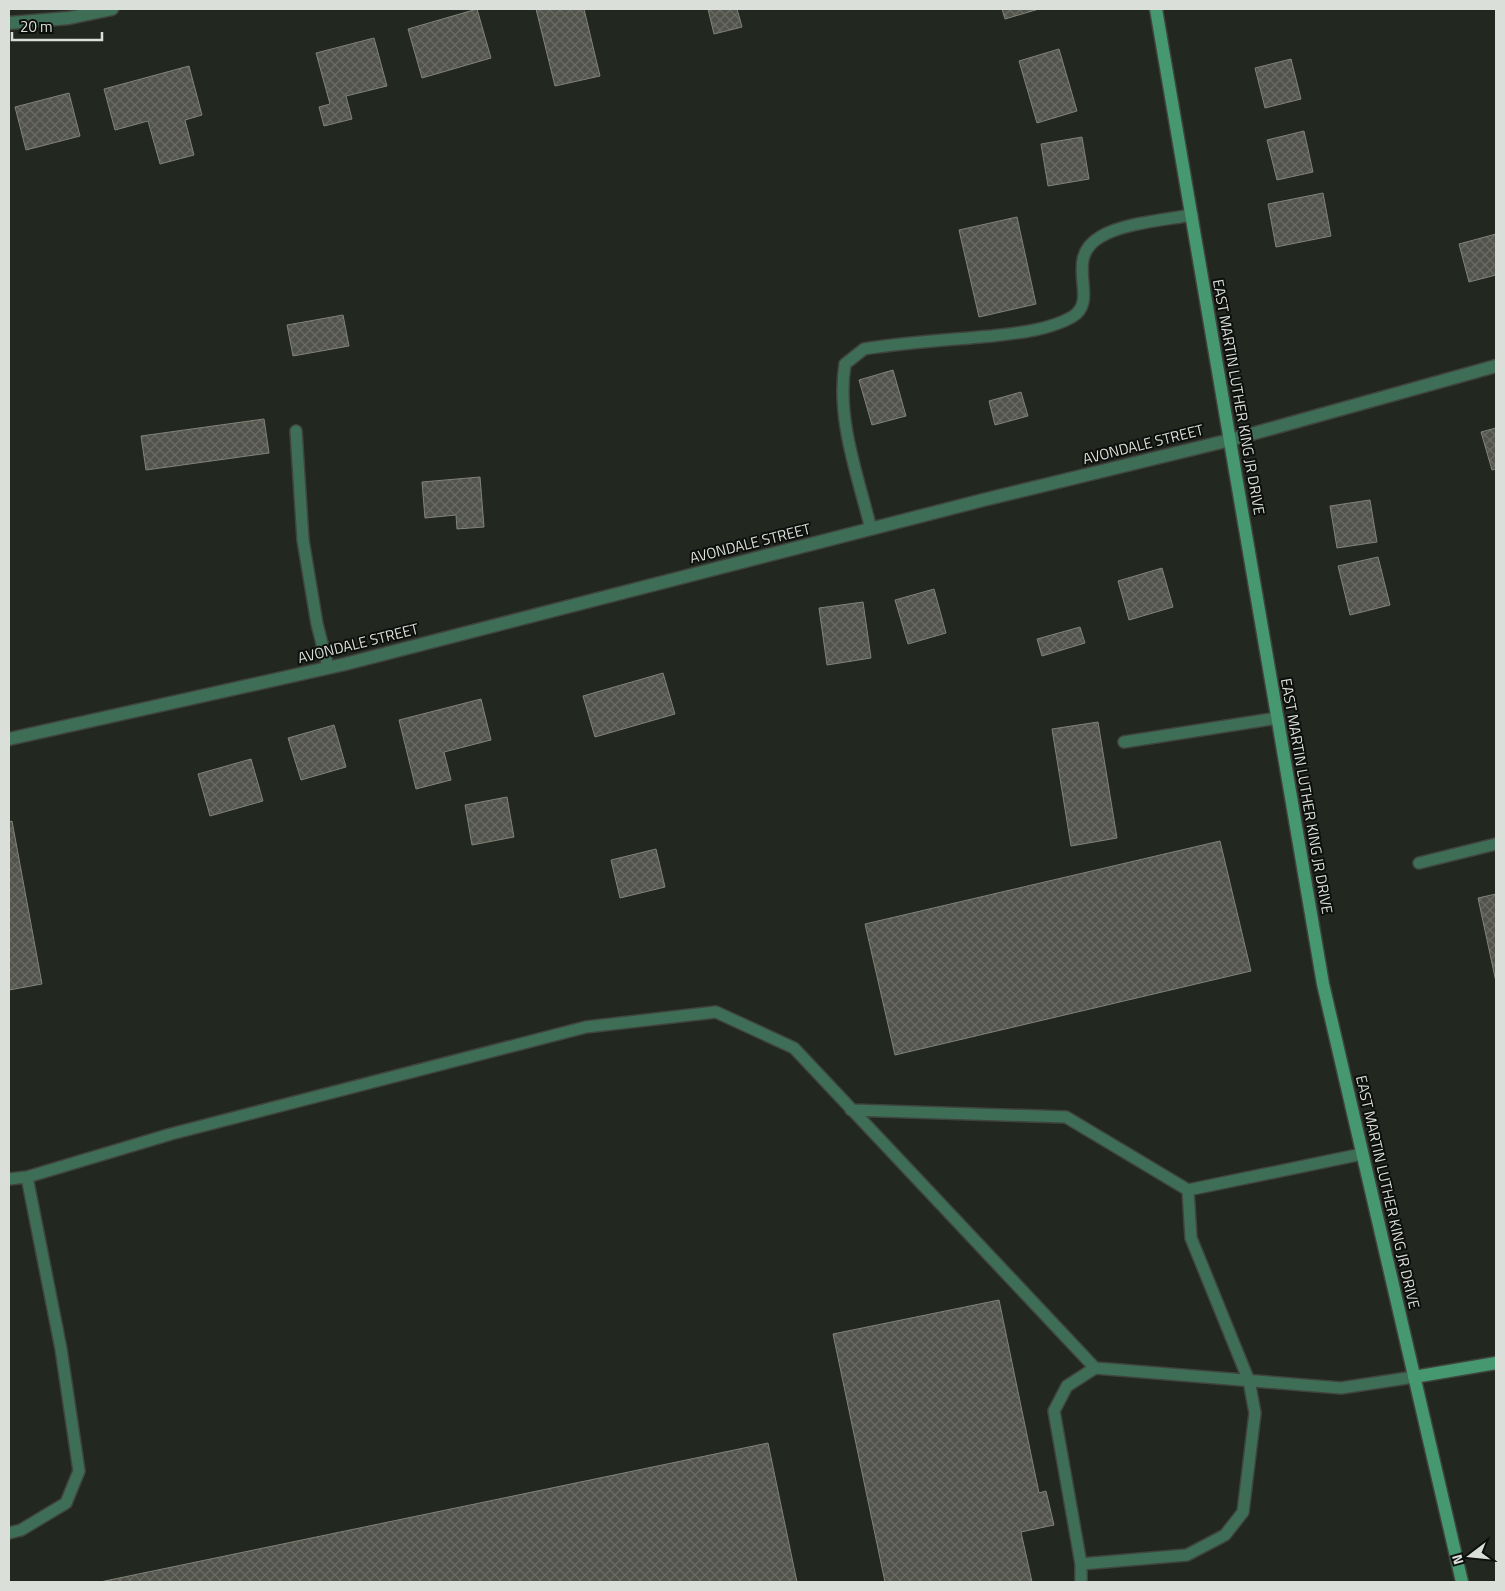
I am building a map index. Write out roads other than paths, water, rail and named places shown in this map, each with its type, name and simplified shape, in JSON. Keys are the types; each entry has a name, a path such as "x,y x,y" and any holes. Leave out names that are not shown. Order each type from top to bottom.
{"main road":[{"name":"EAST MARTIN LUTHER KING JR DRIVE","path":"1156,9 1323,984 1462,1582"},
{"path":"1414,1378 1496,1363"}],"street":[{"path":"9,23 69,18 112,9"},
{"name":"AVONDALE STREET","path":"9,739 328,667 1230,440 1496,366"}],"lane":[{"path":"871,529 844,420 841,386 845,364 864,349 1019,332 1054,324 1074,316 1082,306 1084,293 1081,262 1088,247 1100,237 1116,231 1192,215"},
{"path":"296,431 303,540 317,624 328,667"},
{"path":"1124,742 1278,718"},
{"path":"1418,863 1496,844"},
{"path":"9,1179 27,1177 171,1134 586,1027 716,1012 794,1048 1094,1368"},
{"path":"851,1110 1066,1117 1188,1190 1362,1154"},
{"path":"9,1533 21,1530 66,1503 79,1471 61,1349 27,1177"},
{"path":"1081,1564 1187,1555 1225,1535 1242,1512 1255,1413 1249,1381 1191,1238 1188,1190"},
{"path":"1081,1582 1081,1564 1054,1411 1067,1386 1094,1368 1341,1388 1414,1378"}]}
